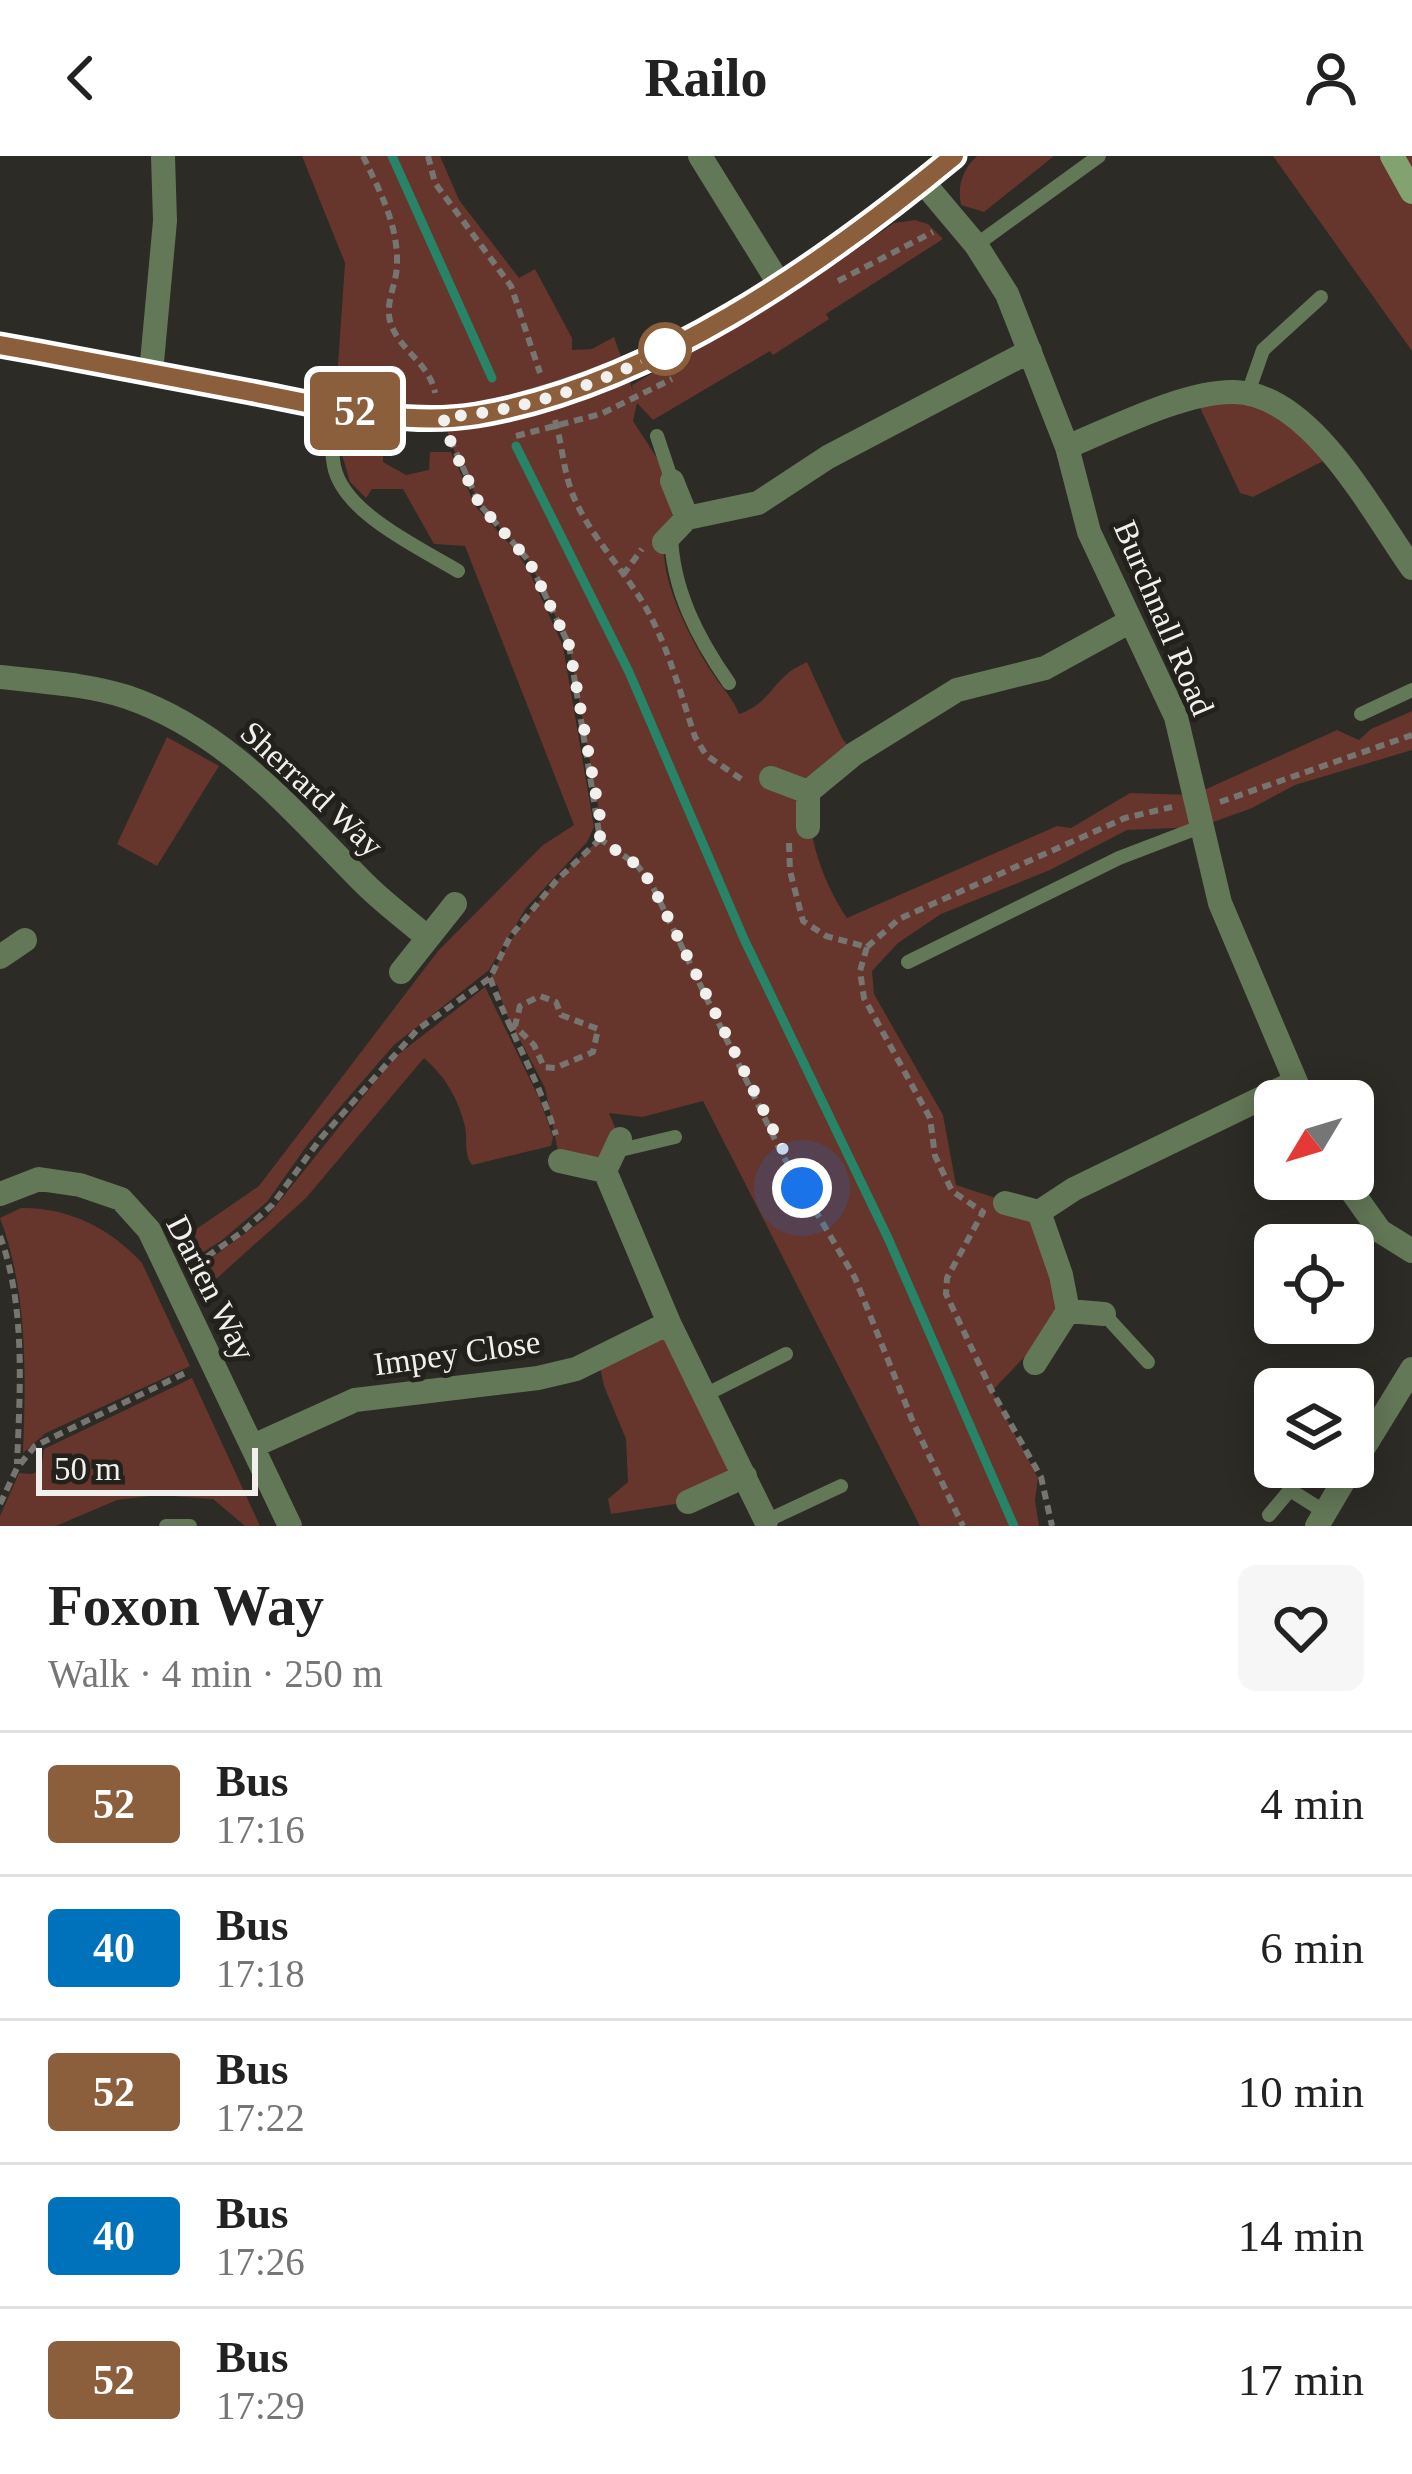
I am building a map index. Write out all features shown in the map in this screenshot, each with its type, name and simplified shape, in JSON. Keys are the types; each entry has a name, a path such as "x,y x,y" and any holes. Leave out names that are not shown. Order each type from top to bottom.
{"street":[{"path":"151,373 165,220 163,156"},
{"path":"700,156 780,285"},
{"path":"0,345 335,408 398,417 478,415 623,370 693,336 780,285 954,156"},
{"path":"1392,156 1412,192"},
{"name":"Burchnall Road","path":"923,182 976,245 1007,294 1067,446 1089,532 1176,717 1220,903 1295,1080"},
{"path":"672,481 674,530 758,503 828,457 1030,351"},
{"path":"1067,446 1168,405 1230,391 1270,399 1307,425 1412,568"},
{"path":"808,792 854,754 957,690 1045,668 1129,622"},
{"name":"Sherrard Way","path":"0,677 127,697 196,731 264,781 368,887 428,938"},
{"path":"760,781 808,792"},
{"path":"808,792 808,827"},
{"path":"401,972 455,904"},
{"path":"0,958 26,940"},
{"path":"1005,1203 1039,1212 1074,1189 1254,1112"},
{"path":"560,1161 614,1154 669,1323 766,1521"},
{"name":"Darien Way","path":"0,1194 38,1180 80,1185 121,1199 149,1230 290,1526"},
{"path":"1358,1200 1380,1231 1412,1251"},
{"path":"1035,1363 1068,1311 1039,1212"},
{"path":"1068,1311 1104,1314"},
{"name":"Impey Close","path":"253,1446 355,1400 520,1381 576,1369 669,1323"},
{"path":"1374,1419 1412,1369"},
{"path":"688,1502 745,1476"},
{"path":"1321,1519 1339,1488"}],"lane":[{"path":"976,245 1100,156"},
{"path":"1248,393 1263,350 1322,297"},
{"path":"335,408 333,466 340,484 367,513 458,571"},
{"path":"657,436 672,481"},
{"path":"674,530 671,563 678,585 729,683"},
{"path":"1361,714 1412,690"},
{"path":"908,962 1119,857 1200,827"},
{"path":"614,1154 676,1137"},
{"path":"1104,1314 1148,1362"},
{"path":"705,1395 786,1354"},
{"path":"766,1521 841,1486"},
{"path":"1269,1515 1289,1490 1321,1519"},
{"path":"166,1526 190,1526"}],"path":[{"path":"172,1280 242,1232 272,1204 388,1058 490,978 510,937 556,881 600,839 569,645 529,561 480,505 424,368 392,328 388,312 398,272 394,223 363,156"},
{"path":"428,156 435,183 511,286 549,395 575,501 601,547 648,611 695,737 706,755 760,781"},
{"path":"808,827 789,838 790,871 803,921 826,936 867,947 860,971 864,998 930,1118 935,1156 952,1191 983,1212 947,1278 946,1294 992,1391 1041,1477 1052,1526"},
{"path":"600,839 637,865 651,883 782,1154 855,1278 963,1526"},
{"path":"490,978 544,1099 560,1161"},
{"path":"512,1028 520,1006 540,996 556,1002 561,1016 598,1029 592,1052 585,1058 531,1073"},
{"path":"512,1028 534,1045 544,1067"},
{"path":"0,1236 15,1312 20,1377 16,1468"},
{"path":"0,1504 16,1468 35,1446 211,1359"}],"shaded area":[{"path":"302,156 440,156 459,200 519,278 535,269 572,338 572,350 592,349 614,337 633,391 632,385 808,283 894,223 915,220 928,224 943,239 826,314 829,319 773,355 770,351 653,420 637,403 633,421 672,481 687,518 664,542 672,593 696,645 739,714 760,703 786,675 807,662 854,754 808,793 818,858 847,918 1057,826 1071,828 1130,793 1193,795 1337,730 1359,740 1371,729 1412,711 1412,750 1295,785 1252,808 1200,827 1127,830 1050,870 941,914 898,943 872,971 874,994 943,1115 956,1185 1039,1212 1068,1311 992,1391 1038,1478 1039,1526 920,1526 703,1101 642,1117 609,1113 620,1139 605,1171 560,1161 545,1088 490,978 538,903 600,839 569,645 529,561 480,505 443,417 335,408 345,263"},
{"path":"977,156 1054,156 984,212 961,205 960,198 962,178"},
{"path":"1273,156 1412,156 1412,351"},
{"path":"1248,393 1333,456 1253,497 1240,493 1196,399"},
{"path":"338,441 383,446 383,462 406,475 429,470 430,452 451,452 476,507 529,571 563,646 594,827 587,842 526,908 489,970 394,1045 308,1144 267,1202 189,1261 179,1241 259,1186 438,951 543,845 574,825 465,546 434,544 403,489 372,489 366,498 350,482"},
{"path":"167,737 219,766 157,866 117,844"},
{"path":"485,987 540,1100 553,1137 551,1146 472,1165 455,1098 424,1058 306,1198 204,1290 195,1270 266,1218 395,1057"},
{"path":"21,1208 72,1216 130,1251 142,1263 190,1366 46,1433 23,1453 20,1305 0,1218"},
{"path":"669,1323 745,1476 688,1502 611,1514 608,1499 628,1482 626,1439 598,1358"},
{"path":"192,1378 260,1526 245,1526 213,1499 158,1495 117,1500 56,1526 0,1526 19,1473 41,1470 44,1449"}],"waterway":[{"path":"392,156 492,378"},
{"path":"516,446 629,672 744,939 888,1238 1014,1526"}],"bus line":[{"name":"52","path":"0,345 335,408 398,417 478,415 591,382 693,336 859,231 954,156"}],"route":[{"path":"665,349 623,370 530,401 478,415 443,417 480,505 529,561 569,645 600,839 637,865 651,883 802,1188"}]}
